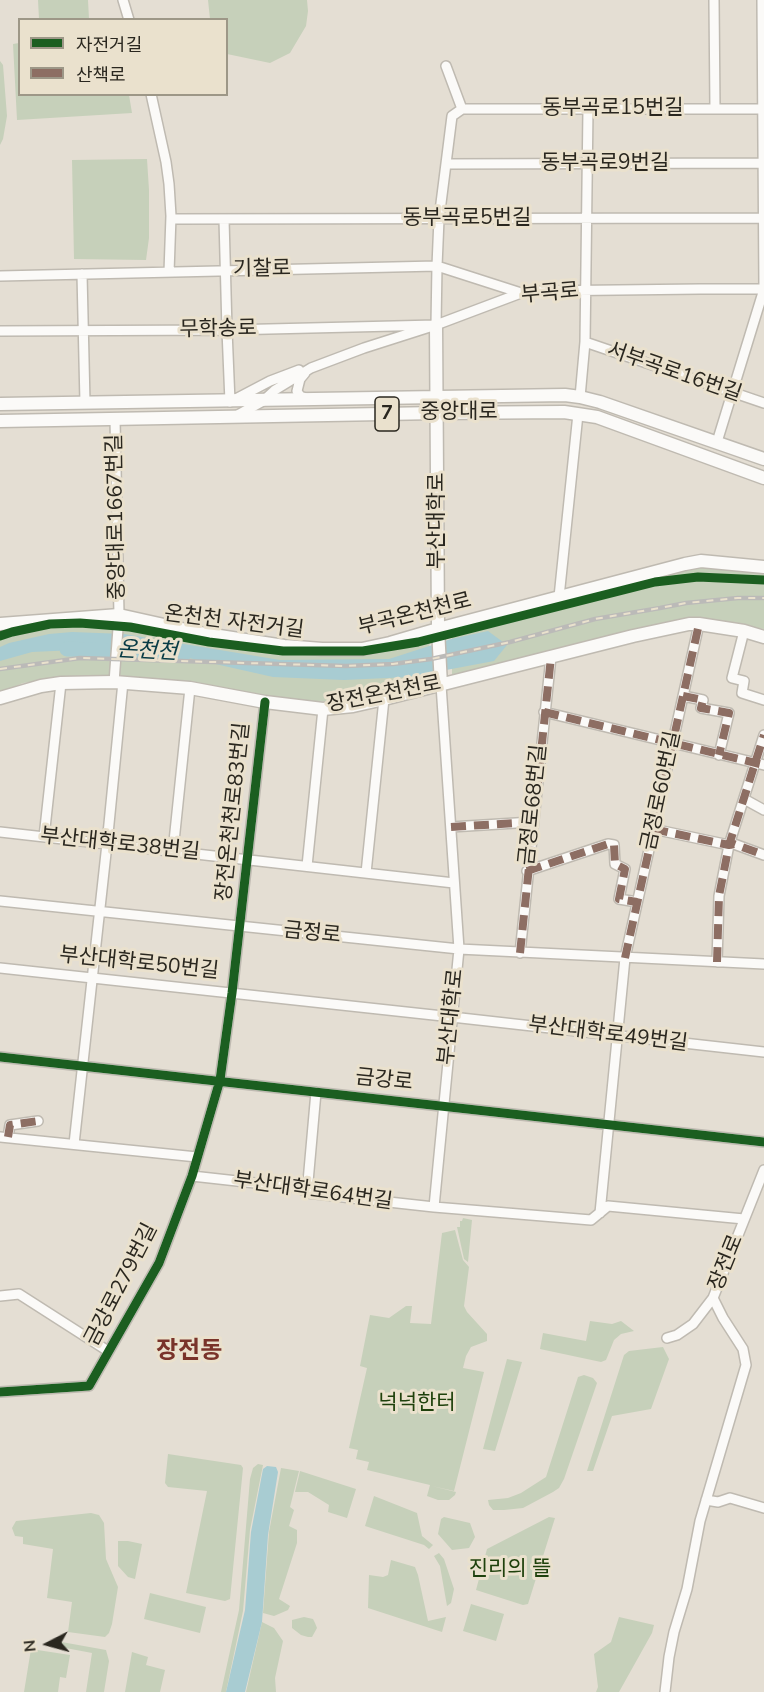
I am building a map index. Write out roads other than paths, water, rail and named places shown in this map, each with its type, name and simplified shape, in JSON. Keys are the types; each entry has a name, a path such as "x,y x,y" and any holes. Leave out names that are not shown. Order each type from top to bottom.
{"main road":[{"name":"부산대학로","path":"436,325 438,629 441,685"},
{"name":"중앙대로","path":"0,404 580,396 764,459"},
{"name":"중앙대로","path":"0,421 564,412 597,417 764,478"},
{"name":"부곡온천천로","path":"0,624 119,615 200,633 284,646 362,649 390,644 627,578 701,561 764,567"},
{"name":"장전온천천로","path":"0,698 61,683 117,680 190,688 265,702 323,709 384,699 689,624 744,631 764,637"}],"street":[{"path":"123,0 128,18"},
{"path":"714,0 715,109"},
{"path":"717,442 764,289 762,0"},
{"path":"436,325 439,219 452,116 462,109 446,66"},
{"path":"151,96 169,184 171,219 169,272"},
{"name":"동부곡로15번길","path":"462,109 763,109"},
{"path":"580,396 585,342 588,109"},
{"name":"동부곡로9번길","path":"447,164 763,163"},
{"name":"동부곡로5번길","path":"171,219 764,218"},
{"path":"224,219 230,402"},
{"name":"기찰로","path":"0,276 437,266 521,293"},
{"path":"82,274 85,403"},
{"name":"부곡로","path":"230,402 286,374 311,368 436,325 521,293 700,288 764,289"},
{"name":"무학송로","path":"0,331 227,330 436,325"},
{"name":"서부곡로16번길","path":"585,342 764,403"},
{"path":"311,368 300,379 297,391 300,396 311,400"},
{"name":"부곡로","path":"235,417 311,368"},
{"path":"559,597 578,414"},
{"name":"중앙대로1667번길","path":"74,1144 107,844 117,680 119,615 115,419"},
{"name":"금정로60번길","path":"625,958 699,624"},
{"path":"744,631 732,678 744,681 742,693 764,700"},
{"name":"금정로68번길","path":"520,953 551,657"},
{"path":"44,837 61,683"},
{"name":"부산대학로","path":"434,1207 459,949 441,685"},
{"path":"173,851 190,688"},
{"path":"683,696 703,700 701,708 729,713 719,755"},
{"path":"366,873 384,699"},
{"name":"장전온천천로83번길","path":"232,993 265,702"},
{"path":"307,867 323,709"},
{"path":"544,712 760,764"},
{"path":"717,962 719,896 729,845 744,799 760,764 764,735"},
{"path":"744,799 764,810"},
{"path":"451,827 532,822"},
{"path":"653,829 729,845 734,844 764,855"},
{"name":"부산대학로38번길","path":"0,832 454,883"},
{"path":"527,871 608,844 614,845 615,864 625,869 619,899 638,902"},
{"name":"금정로","path":"0,901 459,949 764,964"},
{"path":"600,1213 625,958"},
{"name":"부산대학로50번길","path":"0,968 452,1017"},
{"name":"금강로279번길","path":"0,1392 90,1386 159,1263 192,1176 220,1080 232,993"},
{"name":"부산대학로49번길","path":"452,1017 764,1052"},
{"name":"금강로","path":"0,1057 764,1142"},
{"path":"307,1193 316,1092"},
{"path":"38,1121 10,1125 4,1137 197,1157"},
{"name":"장전로","path":"667,1338 677,1335 693,1324 713,1298 764,1170"},
{"name":"부산대학로64번길","path":"192,1176 300,1188 307,1193 434,1207 591,1220 608,1206 744,1219"},
{"name":"금강로279번길","path":"0,1296 19,1294 108,1351"},
{"path":"665,1692 674,1632 687,1589 700,1521 746,1365 743,1349 713,1298"},
{"path":"706,1500 718,1502 730,1498 764,1508"}],"water":[{"name":"온천천","path":"488,631 507,645 494,661 409,677 344,680 273,677 140,647 32,652 0,661 0,647 9,643 49,634 72,632 124,634 280,660 389,659 451,639"},
{"path":"267,1466 276,1467 278,1472 268,1535 262,1622 245,1692 226,1692 245,1610 251,1532 263,1469"}],"waterway":[{"name":"온천천","path":"67,649 184,654"}],"railway":[{"path":"0,669 80,658 346,666 393,664 431,659 510,642 595,619 686,603 764,598"}],"district":[{"name":"장전동","path":"189,1352"}],"park label":[{"name":"넉넉한터","path":"417,1404"},
{"name":"진리의 뜰","path":"510,1570"}]}
